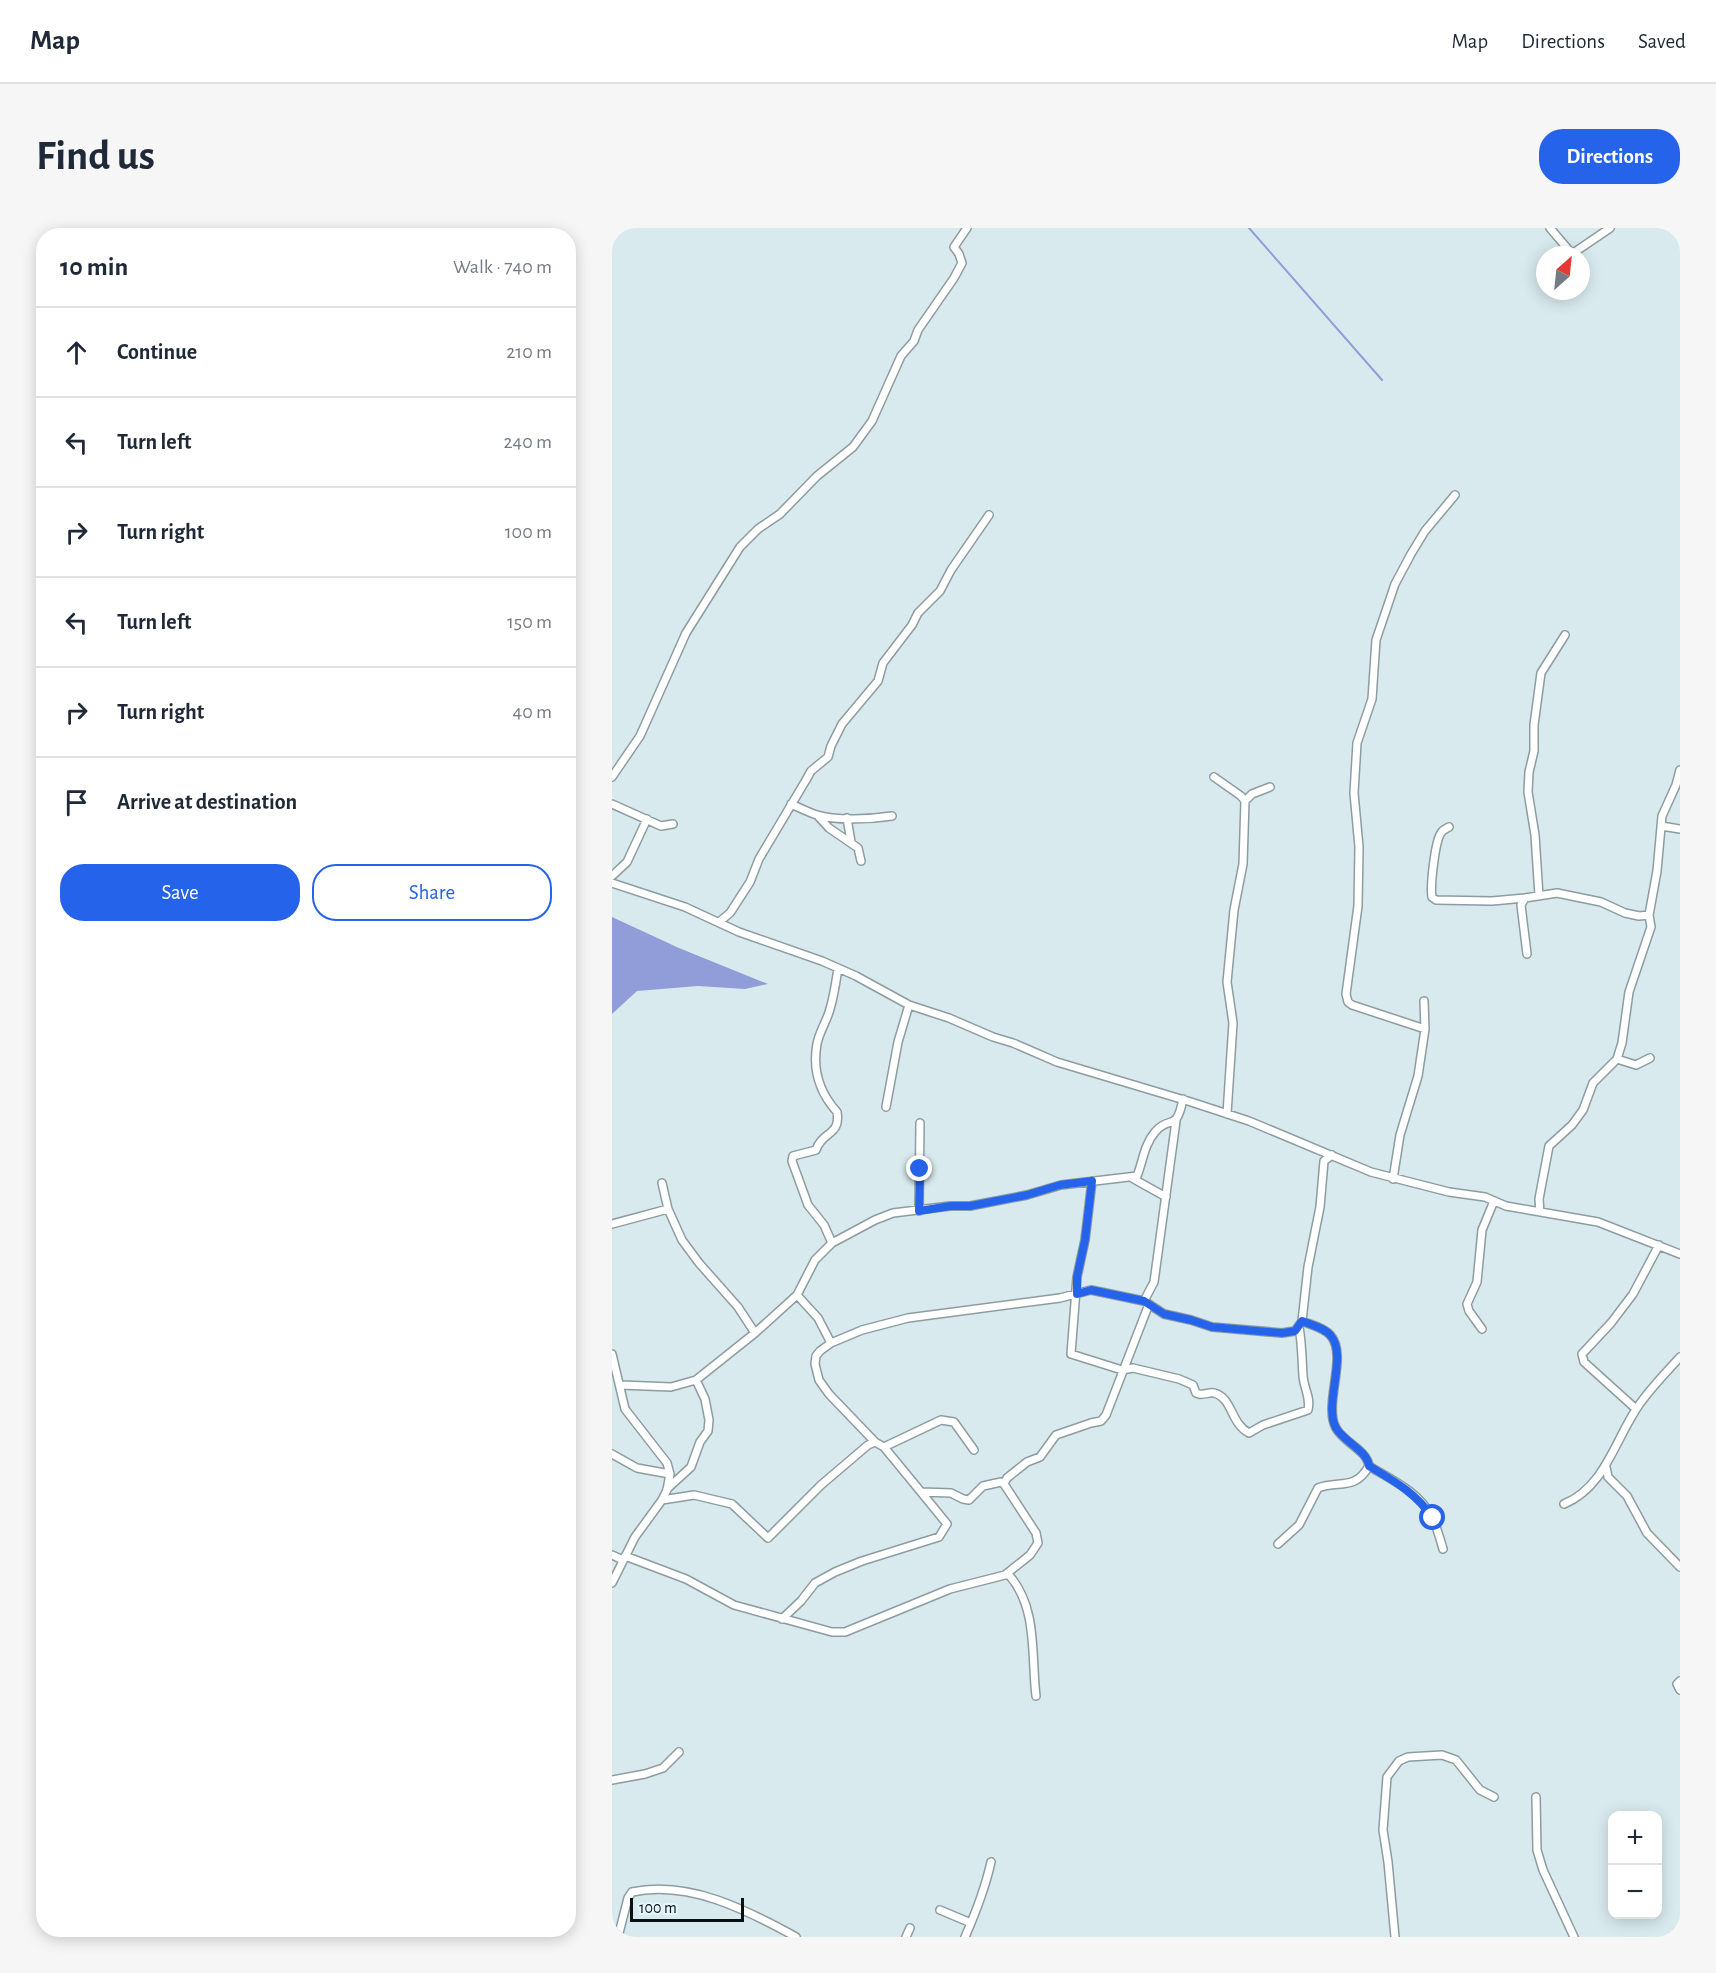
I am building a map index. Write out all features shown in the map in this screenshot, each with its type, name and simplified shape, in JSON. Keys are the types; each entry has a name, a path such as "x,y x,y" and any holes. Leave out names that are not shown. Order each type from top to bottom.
{"street":[{"path":"612,777 640,736 686,633 740,547 780,514 817,476 853,447 872,421 902,356 914,341 918,330 962,264 960,254 954,247 967,228"},
{"path":"1550,228 1572,254 1610,228"},
{"path":"1425,1029 1348,1002 1346,994 1358,906 1359,847 1354,793 1357,744 1372,699 1376,640 1380,626 1395,584 1411,554 1425,531 1455,495"},
{"path":"718,922 730,913 750,882 759,859 811,771 828,757 842,724 878,681 883,663 918,614 940,591 951,570 989,515"},
{"path":"1539,896 1535,835 1528,792 1529,772 1534,751 1534,725 1541,674 1564,635"},
{"path":"1540,1212 1539,1199 1549,1146 1572,1125 1583,1110 1593,1083 1617,1059 1622,1043 1629,992 1652,927 1649,915 1657,871 1662,816 1680,770"},
{"path":"1214,777 1245,801 1243,864 1234,910 1227,982 1233,1023 1227,1114"},
{"path":"1245,801 1252,794 1269,787"},
{"path":"612,804 661,826 673,824"},
{"path":"791,804 818,816 831,818 892,816"},
{"path":"818,816 829,828 858,848 861,861"},
{"path":"847,818 851,842"},
{"path":"612,876 627,862 647,819"},
{"path":"1661,826 1680,829"},
{"path":"1449,827 1439,837 1436,851 1432,897 1436,900 1492,901 1557,893 1601,902 1625,913 1639,916 1649,915"},
{"path":"612,883 685,907 739,932 797,951 838,968 909,1005 949,1018 1057,1062 1227,1114 1366,1170 1449,1192 1479,1196 1506,1206 1605,1224 1680,1254"},
{"path":"1525,898 1521,905 1527,954"},
{"path":"832,1243 824,1225 808,1205 792,1161 794,1156 816,1150 818,1143 836,1129 837,1125 837,1112 826,1100 817,1080 816,1053 819,1034 826,1023 832,1002 838,968"},
{"path":"1393,1179 1400,1135 1418,1076 1425,1029 1424,1001"},
{"path":"886,1107 898,1042 909,1005"},
{"path":"1617,1059 1636,1065 1650,1058"},
{"path":"621,1385 671,1387 696,1380 755,1333 797,1295 815,1260 832,1243 875,1220 893,1213 950,1206 970,1206 1027,1195 1060,1185 1137,1176 1144,1152 1156,1130 1176,1121 1180,1116 1183,1099"},
{"path":"1004,1484 1007,1478 1027,1461 1040,1457 1056,1435 1091,1422 1101,1421 1106,1415 1154,1282 1176,1121"},
{"path":"919,1211 920,1123"},
{"path":"1092,1181 1085,1240 1077,1277 1071,1354 1122,1370 1133,1368 1152,1371 1187,1381 1199,1394 1210,1392 1221,1395 1227,1400 1233,1417 1241,1428 1249,1433 1263,1425 1308,1410 1309,1398 1303,1375 1300,1324 1320,1207 1324,1161 1332,1155"},
{"path":"1132,1178 1166,1197"},
{"path":"663,1183 668,1209 682,1240 723,1289 755,1333"},
{"path":"1482,1329 1467,1304 1479,1274 1482,1230 1494,1201"},
{"path":"612,1224 668,1209"},
{"path":"1636,1409 1584,1362 1582,1354 1611,1323 1633,1294 1659,1245"},
{"path":"782,1619 801,1601 814,1582 862,1561 939,1537 947,1524 884,1447 875,1442 829,1394 819,1380 815,1364 816,1356 819,1351 831,1343 862,1330 908,1318 1060,1298 1091,1290 1147,1303 1164,1314 1212,1327 1282,1333 1295,1331 1300,1324"},
{"path":"797,1295 818,1318 831,1343"},
{"path":"1300,1324 1332,1337 1337,1358 1333,1400 1334,1422 1338,1431 1364,1457 1369,1466 1402,1486 1423,1503 1433,1518 1443,1549"},
{"path":"612,1354 625,1409 667,1463 670,1474 667,1490 662,1500 635,1537 612,1583"},
{"path":"1564,1504 1578,1498 1606,1467 1636,1409 1680,1357"},
{"path":"667,1490 691,1467 700,1442 708,1431 709,1420 705,1399 696,1380"},
{"path":"884,1447 941,1420 949,1420 954,1422 974,1450"},
{"path":"662,1500 694,1495 732,1504 768,1538 821,1485 867,1445 875,1442"},
{"path":"612,1454 637,1468 670,1474"},
{"path":"1278,1544 1299,1526 1318,1488 1354,1482 1360,1479 1369,1466"},
{"path":"1606,1467 1608,1477 1627,1496 1647,1533 1680,1567"},
{"path":"612,1555 686,1579 734,1605 832,1632 845,1632 950,1589 1005,1575 1030,1555 1038,1543 1036,1533 1001,1482 983,1486 969,1500 951,1492 921,1492"},
{"path":"1005,1575 1009,1575 1020,1589 1028,1608 1036,1696"},
{"path":"1680,1681 1677,1684 1680,1690"},
{"path":"612,1780 663,1768 679,1752"},
{"path":"1395,1937 1389,1862 1383,1830 1387,1777 1399,1761 1408,1757 1442,1755 1456,1760 1480,1790 1494,1797"},
{"path":"1536,1797 1537,1850 1543,1869 1574,1937"},
{"path":"965,1937 984,1893 984,1884 991,1862"},
{"path":"618,1937 628,1898 632,1892 658,1888 702,1896 758,1916 796,1937"},
{"path":"940,1910 971,1923"},
{"path":"906,1937 910,1928"}],"water":[{"path":"612,917 679,948 768,984 745,989 698,986 637,991 612,1014"}],"waterway":[{"path":"1249,228 1382,380"}],"route":[{"path":"920,1169 919,1211 950,1206 970,1206 1027,1195 1060,1185 1092,1181 1085,1240 1077,1277 1077,1294 1091,1290 1144,1301 1156,1311 1212,1327 1282,1333 1295,1331 1302,1321 1328,1334 1335,1344 1337,1358 1333,1400 1335,1427 1364,1457 1369,1466 1402,1486 1423,1503 1433,1518"}]}
